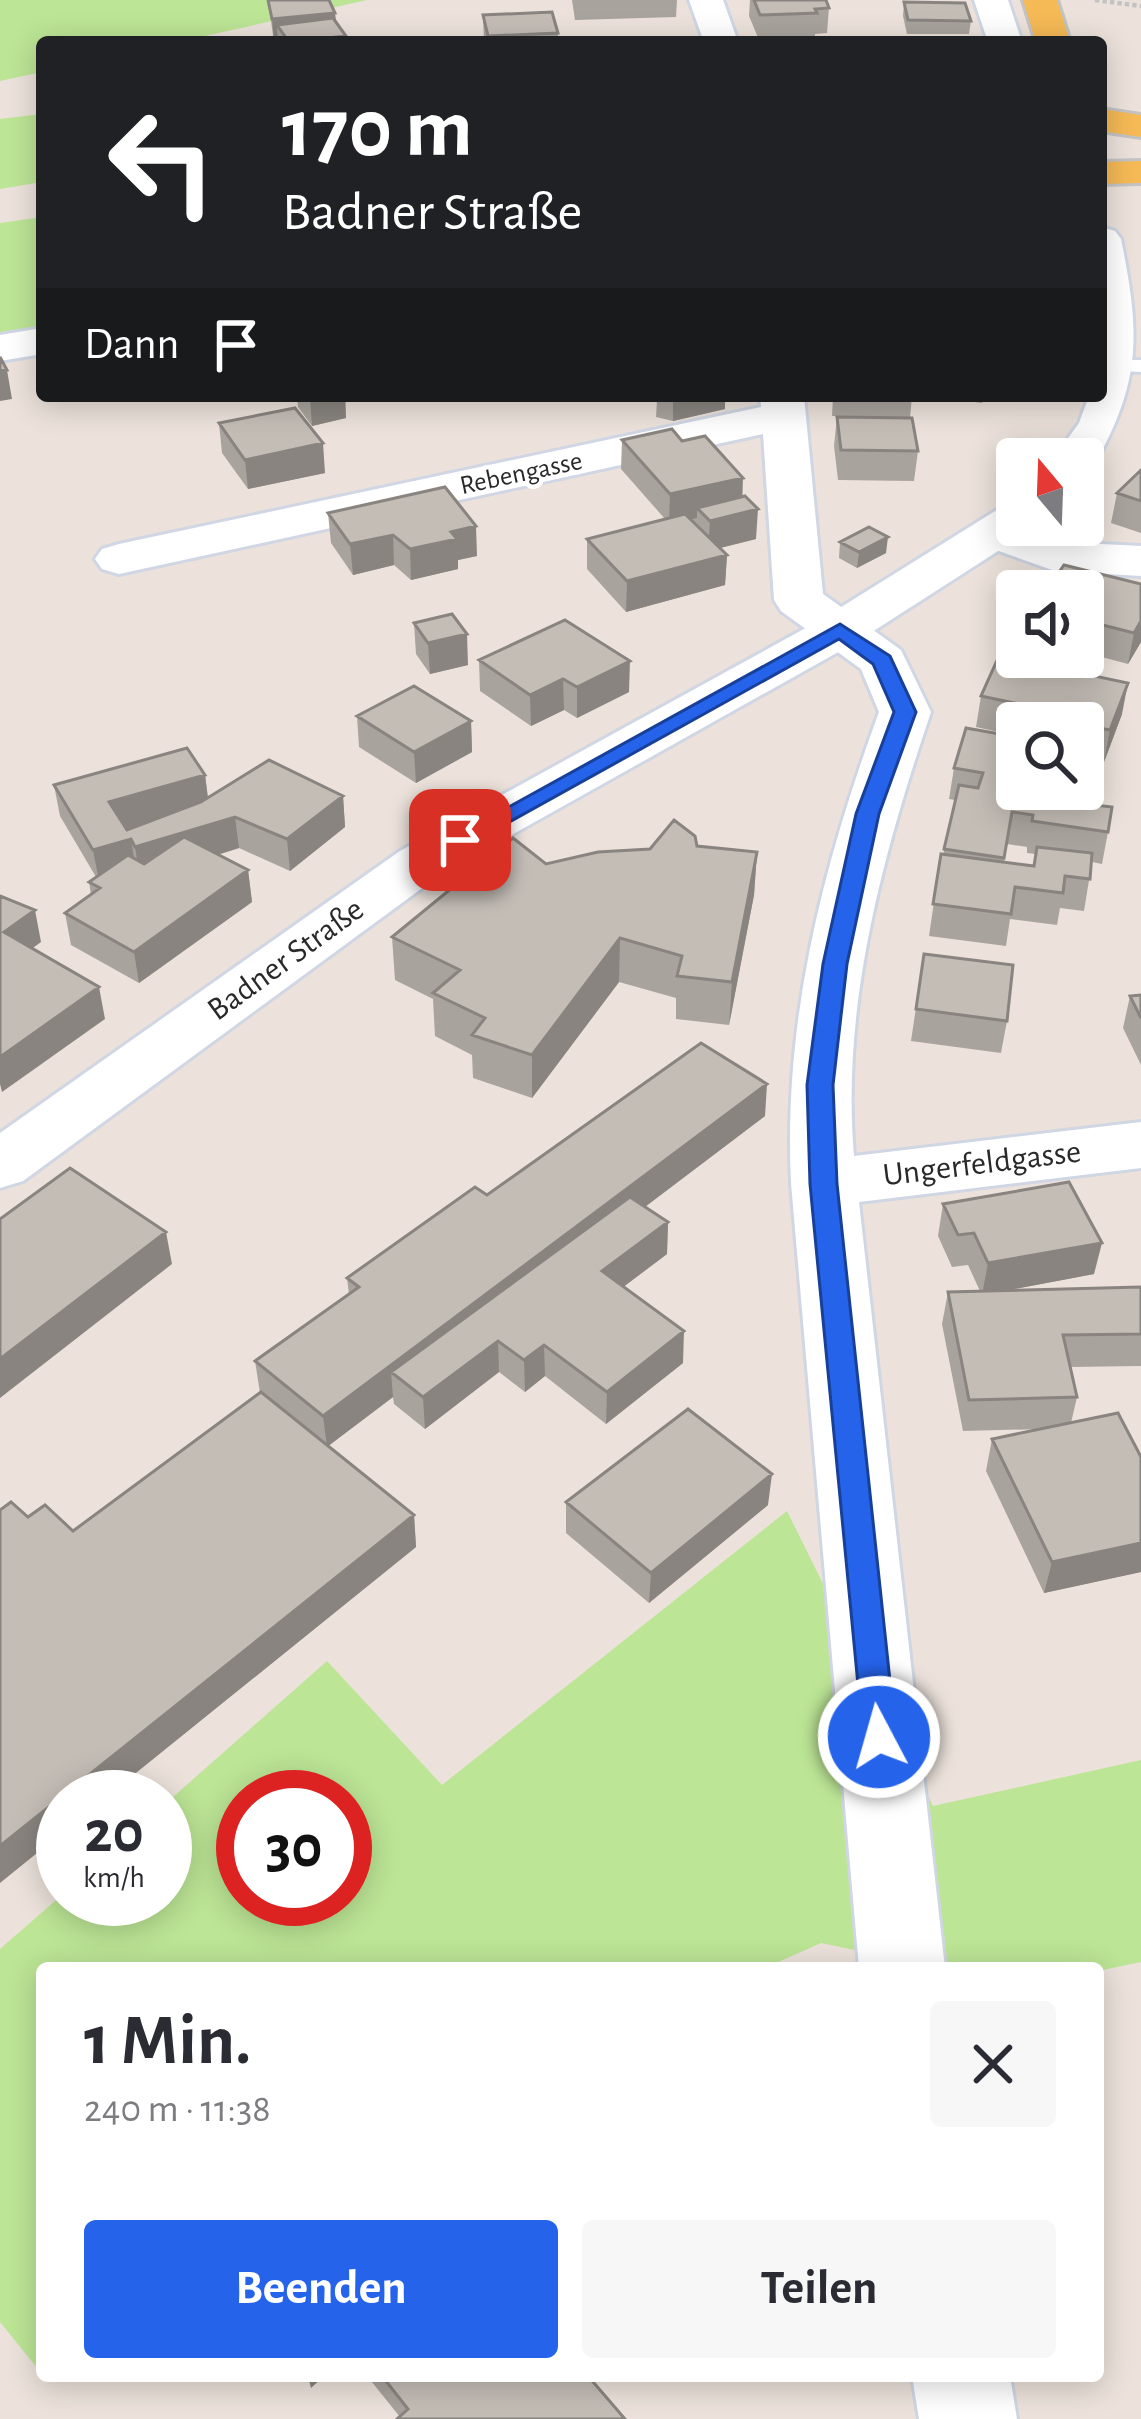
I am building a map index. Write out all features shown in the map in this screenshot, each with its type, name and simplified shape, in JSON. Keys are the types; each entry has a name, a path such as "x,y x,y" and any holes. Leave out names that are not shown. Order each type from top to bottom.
{"main road":[{"path":"1040,0 1051,36"},
{"path":"1107,121 1141,126"},
{"path":"1107,173 1141,172"}],"street":[{"path":"706,0 719,36"},
{"path":"991,0 1003,36"},
{"path":"1089,438 1127,366 1107,276"},
{"path":"0,348 36,342"},
{"path":"783,406 800,600 883,661 905,712 868,814 835,964 820,1085 824,1184 901,1962"},
{"name":"Rebengasse","path":"119,560 783,406"},
{"name":"Badner Straße","path":"0,1166 420,863 840,630 996,533"},
{"path":"1039,546 1055,556 1141,561"},
{"name":"Ungerfeldgasse","path":"824,1184 1141,1145"},
{"path":"962,2382 968,2419"}],"path":[{"path":"1095,0 1141,6"}],"green space":[{"path":"0,0 367,0 205,36 36,36 36,73 0,81"},
{"path":"36,115 36,183 0,189 0,119"},
{"path":"36,218 36,329 0,335 0,223"},
{"path":"787,1511 933,1806 1141,1760 1141,1962 1104,1970 1104,1962 913,1962 821,1943 778,1962 36,1962 36,2367 0,2322 0,1949 36,1918 36,1926 192,1926 192,1780 327,1661 442,1785"}],"building":[{"path":"268,0 329,0 335,13 272,19"},
{"path":"754,0 826,0 829,8 815,9 817,13 760,15"},
{"path":"904,2 965,3 971,21 908,20"},
{"path":"552,12 558,33 488,36 483,15"},
{"path":"333,18 346,36 285,36 277,25"},
{"path":"295,408 323,443 245,460 219,423"},
{"path":"837,417 912,418 918,451 841,450"},
{"path":"672,429 682,441 705,436 743,478 670,494 622,440"},
{"path":"1141,470 1141,501 1117,493"},
{"path":"445,487 476,526 451,532 457,539 410,549 393,535 350,544 328,513"},
{"path":"745,496 758,509 710,521 697,508"},
{"path":"685,514 727,555 627,581 587,539"},
{"path":"869,527 888,537 859,552 840,542"},
{"path":"1104,575 1141,584 1141,621 1134,633 1104,625"},
{"path":"452,614 467,634 428,643 414,623"},
{"path":"565,620 630,661 577,687 563,679 530,695 479,660"},
{"path":"996,663 996,678 1104,678 1128,683 1110,730 1104,729 1104,702 1009,702 981,696"},
{"path":"414,686 471,721 414,752 357,716"},
{"path":"966,728 996,733 996,810 1112,807 1108,832 1032,821 1033,815 1012,812 1004,858 944,849 959,785 978,788 983,773 954,768"},
{"path":"187,748 205,775 109,802 127,830 201,802 269,760 343,796 287,839 235,817 135,847 131,839 93,850 54,785"},
{"path":"674,820 695,836 697,846 757,852 732,982 677,976 682,956 620,938 532,1055 472,1035 485,1018 433,993 460,970 392,937 513,838 546,864 598,852 650,849"},
{"path":"184,837 248,870 134,952 65,913 100,888 89,882 128,855 144,864"},
{"path":"1037,847 1092,853 1090,879 1065,876 1063,893 1015,887 1011,914 933,904 941,854 1034,866"},
{"path":"0,896 35,910 4,932 99,987 0,1057"},
{"path":"924,954 1013,965 1007,1021 916,1009"},
{"path":"1141,995 1141,1018 1130,996"},
{"path":"701,1043 767,1084 323,1416 255,1361 359,1287 347,1278 475,1187 487,1195"},
{"path":"70,1168 166,1232 0,1359 0,1219"},
{"path":"1069,1182 1102,1243 988,1263 974,1233 958,1235 943,1204"},
{"path":"630,1197 668,1222 602,1271 684,1331 607,1392 544,1345 524,1360 498,1341 423,1397 391,1372"},
{"path":"1141,1287 1141,1334 1063,1335 1077,1397 969,1400 948,1292"},
{"path":"261,1392 414,1515 95,1770 36,1770 36,1817 0,1846 0,1510 11,1502 28,1517 45,1505 73,1531"},
{"path":"688,1409 772,1474 651,1573 566,1502"},
{"path":"1118,1413 1141,1457 1141,1543 1052,1562 992,1439"},
{"path":"387,2382 593,2382 625,2419 397,2419 408,2409"}],"route":[{"path":"460,840 840,630 883,661 905,712 868,814 835,964 820,1085 824,1184 879,1737"}]}
